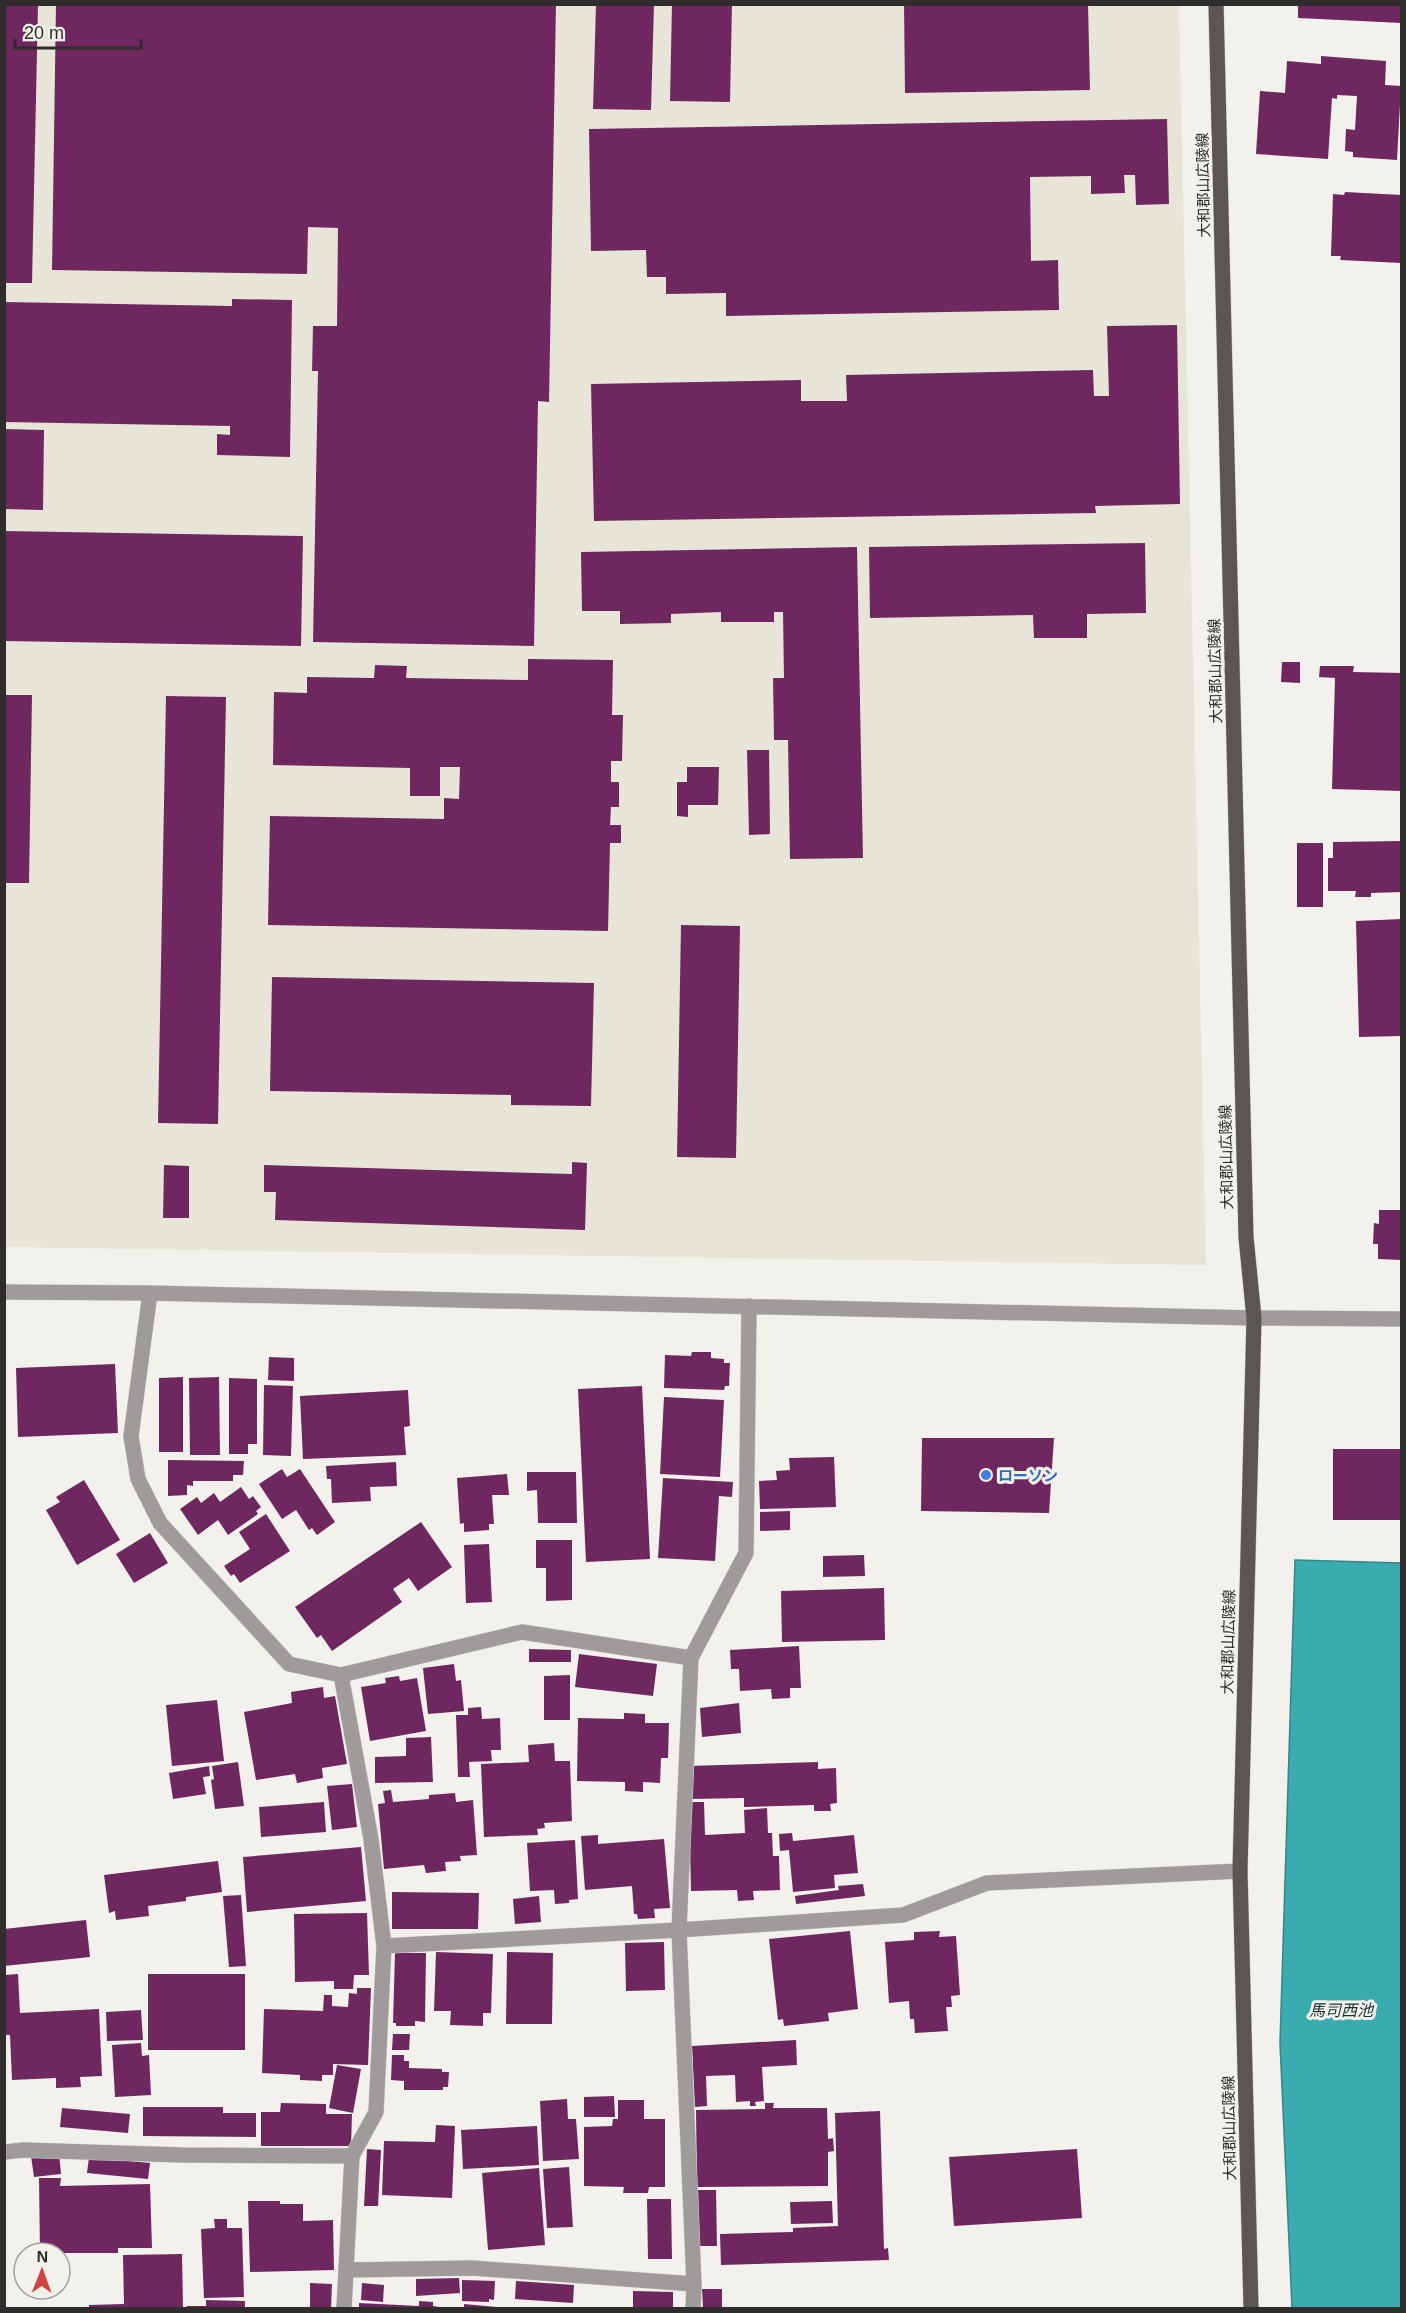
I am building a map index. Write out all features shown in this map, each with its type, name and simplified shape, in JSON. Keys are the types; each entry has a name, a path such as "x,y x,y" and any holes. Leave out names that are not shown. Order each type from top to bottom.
{"main road":[{"name":"大和郡山広陵線","path":"1216,4 1246,1237 1254,1318 1240,1871 1251,2308"}],"street":[{"path":"4,1292 150,1293 1254,1318 1401,1319"},
{"path":"150,1293 131,1436 138,1479 160,1523 289,1664 341,1675 522,1632 691,1658"},
{"path":"693,2308 694,2284 679,1930 691,1658 746,1554 749,1306"},
{"path":"341,1675 371,1839 384,1946 375,2112 352,2156 344,2308"},
{"path":"384,1946 903,1915 987,1883 1240,1871"},
{"path":"4,2152 24,2150 182,2155 352,2156"},
{"path":"347,2270 472,2268 694,2284"}],"shaded area":[{"path":"5,5 1179,5 1206,1265 5,1247"}],"water":[{"name":"馬司西池","path":"1295,1560 1401,1563 1401,2308 1292,2308 1280,2043"}],"building":[{"path":"4,4 38,4 32,283 4,283"},
{"path":"56,4 556,4 549,402 538,401 534,646 313,642 318,371 312,371 313,326 337,326 338,228 308,227 307,274 52,270"},
{"path":"596,4 654,4 651,110 593,109"},
{"path":"672,4 732,4 730,102 670,101"},
{"path":"904,4 1088,4 1090,90 905,93"},
{"path":"1298,4 1402,4 1402,23 1298,18"},
{"path":"1321,56 1386,61 1385,85 1401,86 1397,160 1353,157 1353,152 1345,151 1346,129 1355,130 1357,96 1337,95 1337,99 1332,98 1328,159 1256,154 1260,91 1285,93 1287,61 1321,64"},
{"path":"1167,119 1169,204 1136,205 1135,175 1124,175 1125,193 1091,194 1091,176 1030,177 1031,261 1058,260 1059,310 726,316 726,293 666,294 666,277 647,277 646,250 591,251 589,129"},
{"path":"1345,192 1402,195 1402,263 1340,260 1341,256 1331,256 1333,194 1344,195"},
{"path":"232,299 292,300 290,457 217,455 217,434 230,435 230,426 4,422 4,302 232,306"},
{"path":"1177,325 1180,504 1095,506 1096,513 594,521 591,384 801,380 801,401 847,401 846,375 1093,370 1094,396 1109,396 1107,326"},
{"path":"4,429 44,430 43,510 4,509"},
{"path":"4,531 303,536 301,646 4,641"},
{"path":"1145,543 1146,613 1087,614 1087,638 1034,638 1033,615 870,618 869,547"},
{"path":"857,547 863,858 790,859 788,740 774,740 773,678 784,678 783,612 774,612 774,622 721,622 721,612 671,614 671,623 620,624 620,611 582,611 581,552"},
{"path":"528,659 613,660 612,715 623,715 622,761 611,761 611,782 619,782 619,807 611,807 610,825 621,825 621,843 610,843 608,931 268,925 270,816 444,819 444,798 459,799 460,767 440,767 440,796 410,796 410,768 273,765 274,692 307,693 307,677 374,678 375,665 407,666 406,678 528,680"},
{"path":"1282,662 1300,662 1300,683 1281,682"},
{"path":"1320,666 1354,666 1353,672 1402,673 1402,791 1332,789 1335,678 1319,677"},
{"path":"4,695 32,695 29,883 4,883"},
{"path":"166,696 226,697 218,1124 158,1123"},
{"path":"747,750 769,750 770,834 749,835"},
{"path":"687,767 719,767 718,805 688,805 688,817 677,816 677,782 687,782"},
{"path":"1402,841 1402,892 1371,893 1371,897 1355,897 1356,891 1328,891 1328,858 1333,858 1333,842"},
{"path":"1297,843 1323,843 1323,907 1297,907"},
{"path":"1402,919 1402,1036 1359,1037 1356,921"},
{"path":"681,925 740,926 736,1158 677,1157"},
{"path":"272,977 594,983 591,1106 511,1105 511,1095 270,1091"},
{"path":"572,1162 587,1163 585,1230 275,1220 276,1192 264,1192 264,1165 572,1174"},
{"path":"164,1165 189,1166 189,1218 163,1218"},
{"path":"1379,1210 1402,1210 1402,1260 1378,1259 1378,1244 1373,1244 1374,1223 1379,1224"},
{"path":"692,1352 711,1352 711,1358 724,1359 724,1363 730,1363 729,1386 725,1386 724,1390 664,1388 665,1355 691,1356"},
{"path":"269,1357 294,1358 294,1381 268,1380"},
{"path":"115,1364 118,1433 18,1437 16,1368"},
{"path":"183,1377 183,1452 159,1452 159,1378"},
{"path":"219,1377 220,1455 190,1455 189,1378"},
{"path":"229,1378 257,1379 257,1444 248,1444 248,1454 229,1454"},
{"path":"264,1385 293,1386 291,1456 263,1455"},
{"path":"642,1386 650,1559 586,1562 578,1389"},
{"path":"408,1390 410,1426 404,1427 406,1455 303,1459 300,1396"},
{"path":"664,1397 724,1400 720,1477 660,1474"},
{"name":"ローソン","path":"922,1438 1054,1438 1049,1513 921,1511"},
{"path":"1333,1449 1402,1449 1402,1520 1333,1520"},
{"path":"834,1457 836,1507 760,1509 759,1481 777,1480 776,1471 790,1470 789,1458"},
{"path":"168,1460 244,1461 243,1475 233,1475 233,1481 193,1481 193,1486 187,1485 187,1495 168,1496"},
{"path":"396,1462 397,1486 370,1487 371,1501 332,1503 331,1479 327,1479 326,1466"},
{"path":"282,1469 287,1477 300,1469 335,1522 317,1535 312,1528 309,1530 296,1510 282,1519 259,1484"},
{"path":"527,1472 576,1472 577,1523 538,1523 537,1490 527,1491"},
{"path":"507,1474 509,1495 492,1495 494,1524 489,1524 489,1530 464,1532 464,1523 460,1524 457,1478"},
{"path":"663,1478 733,1482 732,1497 719,1496 715,1561 658,1558"},
{"path":"84,1480 120,1540 77,1565 46,1510 60,1502 56,1497"},
{"path":"241,1487 249,1499 253,1496 261,1507 256,1511 258,1514 228,1535 218,1520 198,1535 180,1509 197,1497 201,1503 214,1493 220,1502"},
{"path":"790,1511 790,1530 760,1531 760,1512"},
{"path":"266,1514 290,1551 240,1583 224,1566 250,1549 239,1532"},
{"path":"421,1522 452,1567 418,1591 409,1578 393,1589 402,1602 332,1651 321,1635 317,1638 295,1607"},
{"path":"150,1533 168,1563 134,1583 116,1554"},
{"path":"536,1540 572,1540 572,1600 546,1601 546,1568 536,1568"},
{"path":"489,1544 492,1602 466,1603 464,1545"},
{"path":"864,1555 865,1576 823,1577 823,1556"},
{"path":"884,1588 885,1640 782,1642 781,1591"},
{"path":"799,1646 801,1688 790,1688 790,1698 772,1699 771,1689 740,1691 739,1669 731,1669 730,1650"},
{"path":"529,1649 571,1650 571,1662 529,1662"},
{"path":"579,1654 657,1664 653,1696 575,1687"},
{"path":"454,1664 456,1681 461,1680 464,1711 428,1714 423,1668"},
{"path":"570,1675 570,1720 544,1720 544,1676"},
{"path":"399,1676 400,1681 417,1678 426,1731 370,1741 361,1687 386,1683 385,1678"},
{"path":"323,1687 324,1698 335,1696 347,1764 322,1768 323,1778 297,1783 295,1774 256,1780 244,1712 292,1703 291,1692"},
{"path":"217,1700 224,1761 172,1766 166,1705"},
{"path":"739,1703 741,1733 702,1737 700,1708"},
{"path":"481,1707 482,1719 500,1718 501,1750 491,1750 492,1761 469,1762 470,1777 458,1777 456,1715 468,1715 468,1708"},
{"path":"624,1713 645,1714 645,1723 669,1723 668,1758 661,1758 660,1783 643,1782 643,1792 625,1791 625,1782 577,1781 578,1718 624,1719"},
{"path":"431,1737 433,1782 375,1783 375,1757 406,1756 406,1738"},
{"path":"554,1743 555,1761 570,1761 572,1821 544,1823 545,1828 537,1829 538,1835 484,1837 481,1764 529,1762 528,1745"},
{"path":"238,1762 244,1806 215,1809 211,1780 214,1779 212,1766"},
{"path":"818,1762 818,1769 836,1768 837,1803 830,1804 831,1811 814,1811 814,1805 744,1807 744,1798 690,1799 688,1766"},
{"path":"209,1766 210,1776 203,1777 206,1794 173,1799 169,1773"},
{"path":"352,1784 357,1827 332,1830 327,1786"},
{"path":"391,1790 393,1802 429,1799 429,1795 455,1793 456,1802 473,1800 477,1855 460,1856 461,1861 445,1862 446,1871 426,1873 424,1865 384,1869 378,1804 385,1803 383,1791"},
{"path":"324,1802 326,1832 261,1837 259,1807"},
{"path":"689,1802 704,1802 705,1835 745,1833 744,1810 767,1808 768,1833 772,1833 773,1856 779,1856 780,1890 753,1891 754,1900 738,1901 737,1890 691,1891"},
{"path":"792,1833 793,1841 854,1835 858,1873 834,1875 835,1888 793,1892 789,1850 780,1851 779,1834"},
{"path":"598,1835 598,1844 664,1839 670,1908 654,1909 655,1918 638,1919 637,1914 634,1914 632,1886 585,1890 581,1836"},
{"path":"575,1840 578,1899 569,1900 569,1903 555,1904 554,1890 530,1891 527,1843"},
{"path":"361,1847 366,1901 247,1912 243,1857"},
{"path":"218,1861 222,1892 186,1897 186,1901 148,1906 149,1916 116,1920 115,1911 109,1913 104,1875"},
{"path":"863,1884 865,1896 796,1904 795,1896 839,1890 838,1886"},
{"path":"392,1892 479,1893 478,1929 392,1929"},
{"path":"241,1895 246,1966 229,1967 223,1896"},
{"path":"539,1896 541,1922 515,1924 513,1899"},
{"path":"367,1913 369,1975 354,1975 353,1989 334,1989 334,1981 295,1982 294,1914"},
{"path":"86,1920 90,1957 4,1966 4,1929"},
{"path":"850,1931 858,2009 828,2013 829,2021 784,2026 783,2019 778,2020 769,1939"},
{"path":"940,1931 939,1937 956,1936 960,1995 951,1996 952,2007 946,2007 948,2031 915,2033 914,2019 910,2019 909,2001 889,2003 885,1942 914,1940 914,1932"},
{"path":"664,1942 665,1990 626,1991 625,1943"},
{"path":"436,1952 493,1954 491,2013 483,2013 483,2026 450,2025 451,2011 434,2011"},
{"path":"507,1952 553,1953 552,2024 506,2024"},
{"path":"395,1953 426,1953 425,2022 415,2021 415,2026 396,2026 396,2023 393,2023"},
{"path":"18,1974 20,2013 99,2009 102,2076 80,2077 81,2087 56,2088 56,2078 12,2080 10,2035 4,2035 4,1975"},
{"path":"148,1974 245,1974 245,2050 148,2050"},
{"path":"357,1988 371,1988 368,2065 333,2064 333,2075 322,2075 322,2081 300,2080 300,2075 262,2073 264,2009 323,2011 324,1995 332,1995 332,2006 348,2007 349,1993 357,1994"},
{"path":"141,2010 143,2040 107,2041 106,2012"},
{"path":"393,2034 410,2034 409,2050 392,2050"},
{"path":"796,2040 797,2065 762,2067 764,2101 755,2102 756,2106 750,2106 750,2101 736,2102 735,2075 706,2076 707,2106 695,2107 692,2046"},
{"path":"141,2043 142,2056 149,2055 151,2095 115,2097 112,2045"},
{"path":"392,2055 404,2055 404,2061 409,2061 409,2068 442,2069 442,2072 449,2072 448,2087 443,2087 443,2090 404,2090 404,2081 391,2080"},
{"path":"337,2065 361,2069 353,2113 329,2108"},
{"path":"614,2096 615,2117 584,2117 584,2097"},
{"path":"567,2099 568,2119 576,2119 579,2159 543,2161 540,2101"},
{"path":"618,2100 644,2100 644,2119 665,2119 665,2187 649,2187 648,2193 623,2193 624,2187 584,2186 584,2127 612,2126 613,2119 618,2119"},
{"path":"281,2103 326,2104 326,2114 352,2114 351,2146 261,2146 261,2112 280,2112"},
{"path":"765,2103 774,2103 773,2108 827,2108 828,2139 833,2138 834,2151 828,2152 828,2186 697,2187 696,2110 765,2109"},
{"path":"143,2107 223,2107 223,2113 256,2113 256,2137 143,2136"},
{"path":"62,2108 130,2114 128,2133 60,2127"},
{"path":"880,2111 884,2249 888,2248 889,2260 721,2265 720,2234 793,2232 793,2228 838,2226 835,2113"},
{"path":"436,2125 455,2126 452,2198 382,2195 384,2141 435,2142"},
{"path":"537,2126 539,2165 463,2169 461,2130"},
{"path":"367,2149 381,2150 378,2206 364,2206"},
{"path":"1077,2149 1082,2218 954,2226 949,2157"},
{"path":"59,2153 61,2174 34,2177 31,2156"},
{"path":"89,2157 150,2163 148,2179 87,2173"},
{"path":"569,2167 573,2227 547,2228 543,2169"},
{"path":"539,2168 545,2245 488,2250 482,2173"},
{"path":"39,2178 61,2178 60,2186 150,2184 152,2248 118,2248 118,2253 72,2253 72,2241 40,2241"},
{"path":"698,2190 716,2190 717,2246 699,2246"},
{"path":"647,2199 671,2199 672,2259 648,2259"},
{"path":"248,2201 303,2204 303,2221 333,2220 334,2270 250,2272"},
{"path":"832,2201 833,2223 791,2224 790,2202"},
{"path":"214,2219 227,2219 227,2228 242,2228 244,2297 204,2298 201,2229 215,2228"},
{"path":"182,2254 183,2308 89,2308 89,2305 124,2304 123,2255"},
{"path":"459,2278 460,2293 416,2296 416,2279"},
{"path":"462,2280 495,2281 494,2300 489,2299 489,2302 462,2301"},
{"path":"516,2281 574,2285 573,2303 515,2299"},
{"path":"310,2283 332,2284 331,2308 310,2308"},
{"path":"362,2283 384,2285 383,2302 361,2300"},
{"path":"702,2289 722,2289 722,2308 703,2308"},
{"path":"633,2291 673,2292 673,2308 633,2308"},
{"path":"206,2300 245,2301 245,2308 186,2308 187,2306 206,2306"},
{"path":"419,2301 433,2302 433,2306 439,2308 359,2308 359,2303 419,2306"},
{"path":"464,2304 497,2307 497,2308 464,2308"}],"place":[{"name":"ローソン","path":"986,1475"}]}
